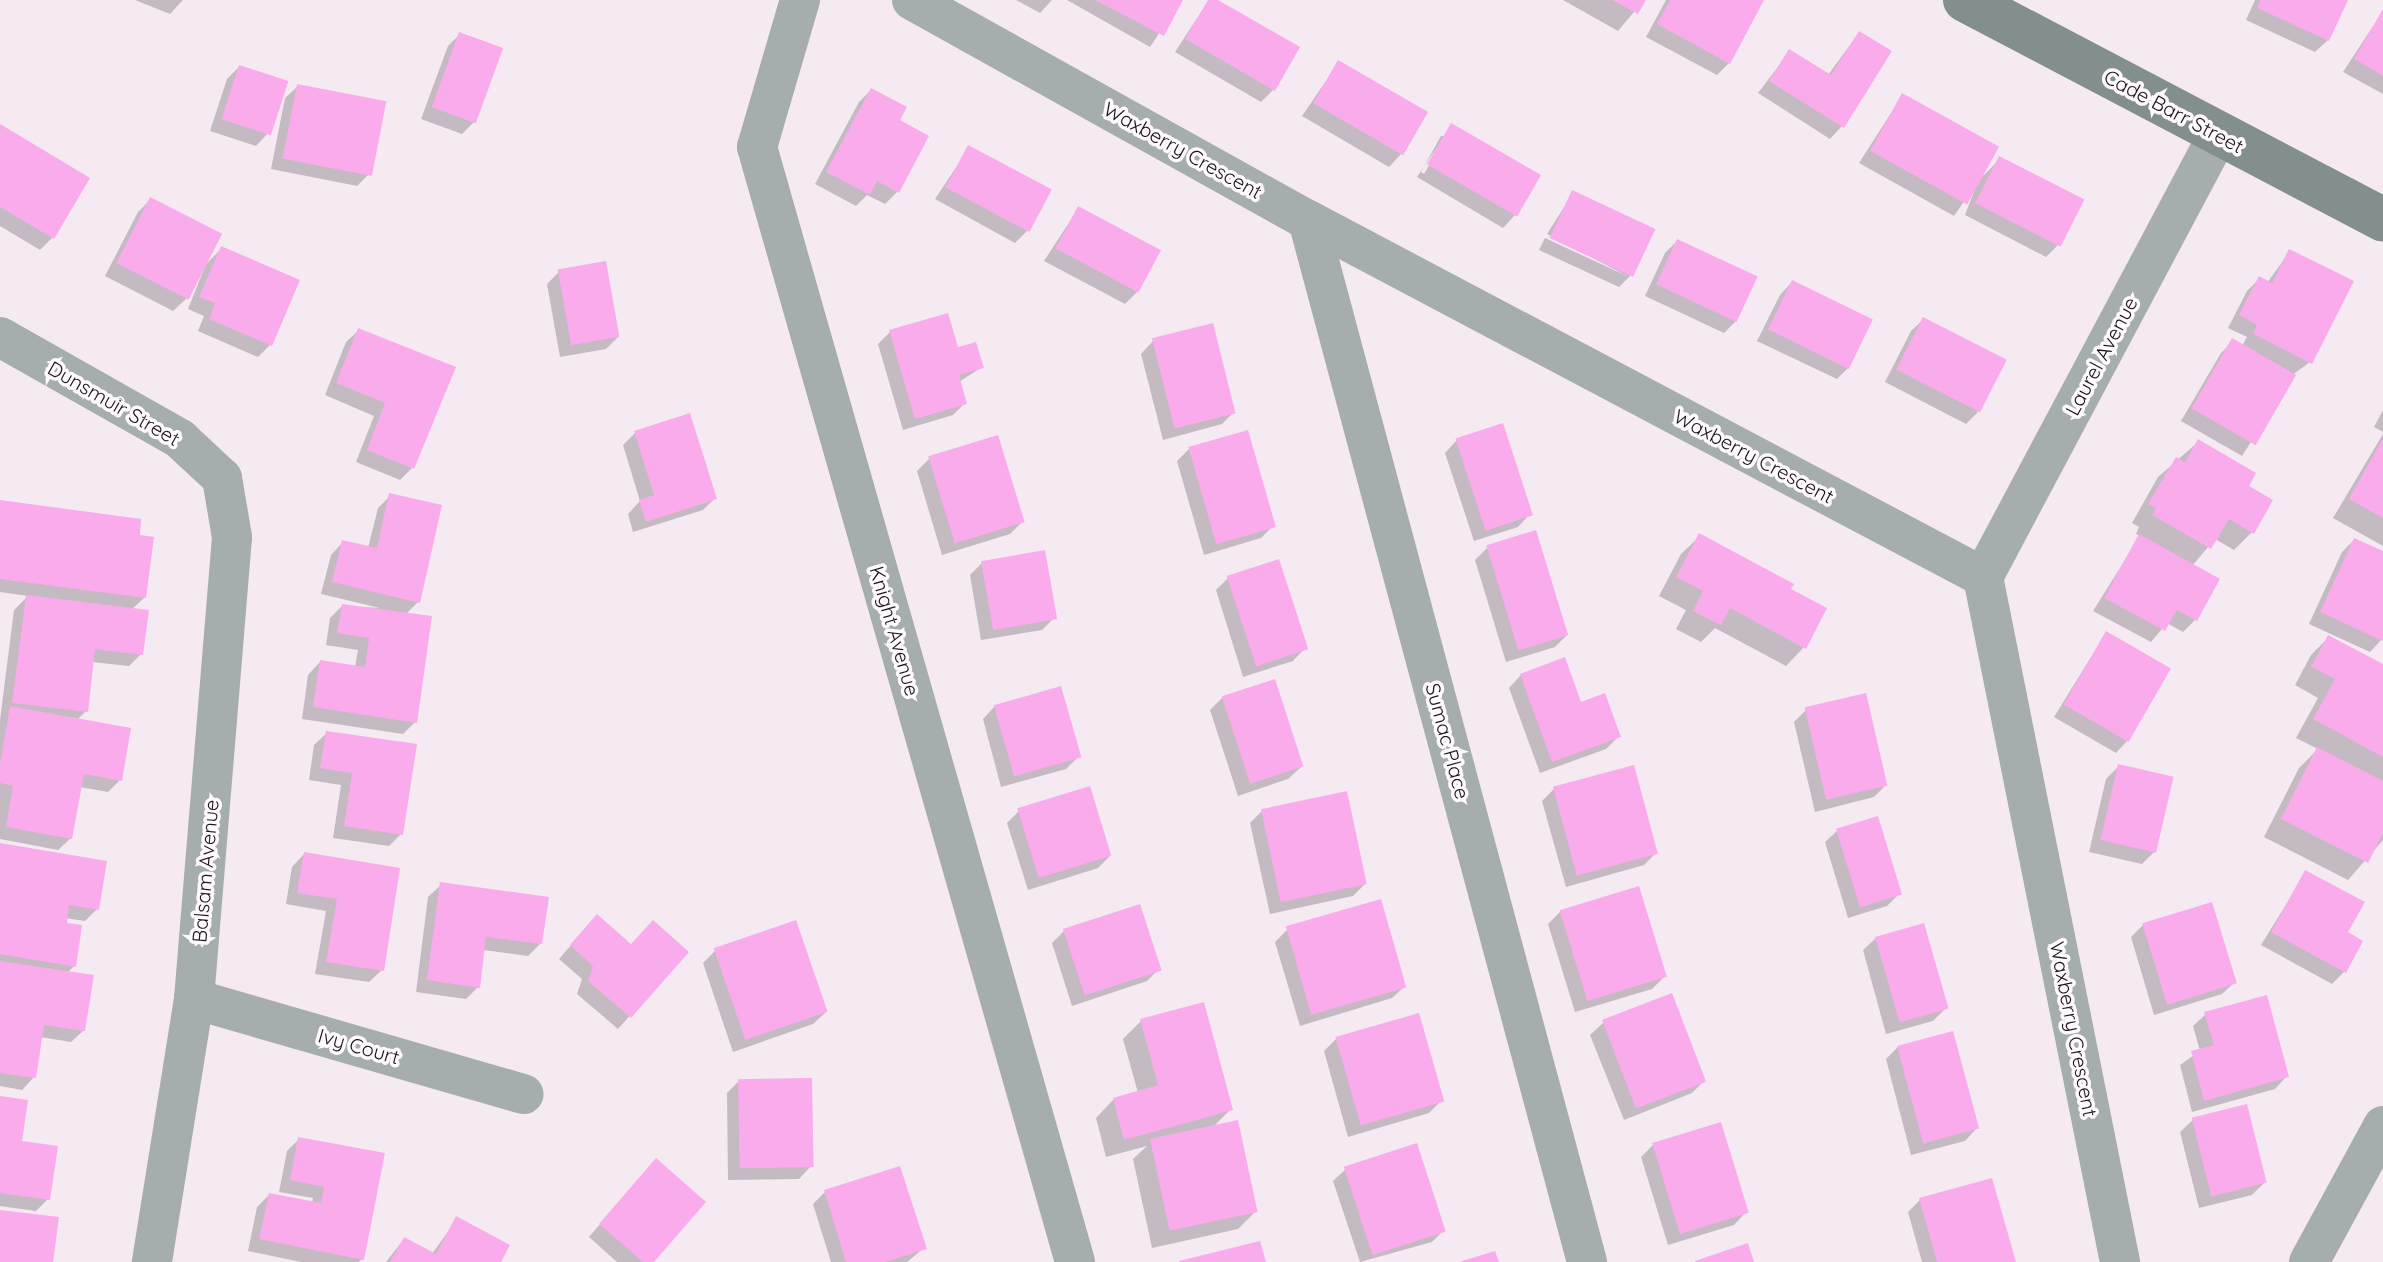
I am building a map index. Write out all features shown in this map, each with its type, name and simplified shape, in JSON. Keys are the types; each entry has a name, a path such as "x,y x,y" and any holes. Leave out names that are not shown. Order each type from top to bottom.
{"street":[{"name":"Knight Avenue","path":"800,0 757,147 1075,1262"},
{"name":"Waxberry Crescent","path":"912,0 1308,220 1983,577 2120,1262"},
{"name":"Cade Barr Street","path":"1965,0 2383,219"},
{"name":"Laurel Avenue","path":"1983,577 2218,135"},
{"name":"Sumac Place","path":"1308,220 1587,1262"},
{"name":"Dunsmuir Street","path":"0,337 180,439 222,478"},
{"name":"Balsam Avenue","path":"152,1262 194,999 232,537 222,478"},
{"name":"Ivy Court","path":"194,999 524,1094"},
{"path":"2309,1262 2383,1126"}],"building":[{"path":"1095,0 1183,0 1164,36"},
{"path":"1208,0 1218,0 1300,47 1275,91 1185,39"},
{"path":"1612,0 1646,0 1638,14"},
{"path":"1670,0 1764,0 1730,64 1657,24"},
{"path":"2260,0 2348,0 2329,41 2257,8"},
{"path":"2383,9 2383,76 2354,59"},
{"path":"1859,31 1892,51 1844,128 1769,81 1789,49 1831,75"},
{"path":"459,32 503,48 476,123 432,107"},
{"path":"1338,60 1428,112 1403,155 1313,103"},
{"path":"239,65 288,81 271,135 221,119"},
{"path":"297,84 386,101 372,176 282,159"},
{"path":"871,88 907,107 900,120 929,136 899,193 877,181 870,195 826,172"},
{"path":"1902,93 1999,147 1967,205 1870,151"},
{"path":"1451,123 1541,175 1517,217 1427,165"},
{"path":"0,124 90,178 54,239 0,207"},
{"path":"968,145 1052,190 1029,232 945,187"},
{"path":"1999,156 2085,200 2060,247 1975,203"},
{"path":"1572,190 1655,229 1633,277 1550,238"},
{"path":"150,197 222,234 189,300 116,263"},
{"path":"1078,206 1161,250 1138,293 1055,248"},
{"path":"1677,239 1758,277 1737,322 1656,284"},
{"path":"221,246 300,280 272,346 209,319 215,303 199,297"},
{"path":"2289,249 2354,281 2312,364 2253,334 2257,325 2239,315 2259,276 2272,283"},
{"path":"606,261 619,337 571,345 558,270"},
{"path":"1792,280 1873,319 1849,369 1768,329"},
{"path":"948,313 958,347 976,342 984,368 959,375 967,404 915,419 889,330"},
{"path":"1923,317 2007,360 1980,412 1896,370"},
{"path":"1213,323 1235,413 1174,428 1152,338"},
{"path":"358,328 456,367 414,469 367,450 385,403 336,383"},
{"path":"2232,338 2296,375 2256,445 2192,408"},
{"path":"690,413 717,499 646,522 639,500 654,495 634,431"},
{"path":"1503,423 1533,515 1485,531 1455,438"},
{"path":"1248,430 1276,527 1216,544 1188,447"},
{"path":"998,435 1025,522 955,543 928,456"},
{"path":"2383,438 2383,518 2349,499"},
{"path":"2198,439 2256,473 2249,486 2273,500 2254,534 2229,519 2211,549 2152,515 2156,508 2148,504 2176,457 2185,462"},
{"path":"389,493 442,505 420,603 332,582 342,540 377,548"},
{"path":"0,500 141,519 140,535 154,537 146,598 0,579"},
{"path":"1536,530 1568,635 1518,650 1486,545"},
{"path":"1699,533 1794,584 1791,589 1827,608 1806,649 1730,608 1721,625 1693,611 1703,591 1676,577"},
{"path":"2139,534 2220,579 2197,621 2177,610 2165,631 2104,598"},
{"path":"2354,538 2383,551 2383,641 2320,612"},
{"path":"1045,550 1057,619 993,630 981,561"},
{"path":"1279,559 1308,649 1256,666 1227,576"},
{"path":"26,595 149,610 143,655 95,649 88,712 12,703"},
{"path":"342,604 432,616 417,723 313,707 320,660 365,667 369,638 337,633"},
{"path":"2106,631 2171,668 2128,742 2064,705"},
{"path":"2328,635 2383,664 2383,757 2313,719 2335,679 2311,667"},
{"path":"1565,657 1581,702 1605,693 1621,737 1552,762 1520,674"},
{"path":"1275,679 1303,766 1250,784 1222,696"},
{"path":"1061,686 1081,757 1014,776 994,705"},
{"path":"1866,693 1887,786 1826,800 1805,707"},
{"path":"10,706 131,728 122,781 84,774 72,839 6,827 13,786 0,783 0,764"},
{"path":"326,731 417,744 403,835 344,826 352,773 320,768"},
{"path":"2317,747 2383,781 2383,833 2368,863 2281,819"},
{"path":"2118,764 2174,777 2156,853 2100,840"},
{"path":"1634,765 1658,854 1577,876 1553,787"},
{"path":"1090,786 1111,856 1039,878 1017,808"},
{"path":"1347,791 1367,884 1281,902 1261,809"},
{"path":"1878,816 1902,894 1860,907 1836,829"},
{"path":"0,843 107,861 99,910 69,905 67,923 82,925 76,967 0,954"},
{"path":"304,852 400,868 384,971 326,962 337,899 297,893"},
{"path":"2305,870 2365,902 2348,932 2363,941 2346,973 2271,932"},
{"path":"440,882 549,897 542,944 486,937 480,988 427,980"},
{"path":"1639,886 1667,977 1587,1001 1560,910"},
{"path":"1381,899 1406,987 1311,1015 1286,926"},
{"path":"2212,902 2237,983 2167,1005 2142,923"},
{"path":"1140,904 1162,971 1085,996 1063,929"},
{"path":"597,914 631,944 653,920 689,952 631,1018 588,981 593,966 570,945"},
{"path":"796,920 828,1012 745,1040 714,948"},
{"path":"1924,923 1949,1009 1900,1023 1875,937"},
{"path":"0,961 94,975 85,1031 44,1025 36,1078 0,1073"},
{"path":"1672,993 1706,1082 1636,1109 1602,1020"},
{"path":"2267,995 2289,1077 2204,1101 2191,1051 2214,1045 2204,1012"},
{"path":"1204,1002 1233,1110 1124,1140 1113,1098 1158,1085 1140,1019"},
{"path":"1419,1013 1444,1101 1361,1125 1335,1037"},
{"path":"1953,1031 1979,1129 1923,1144 1897,1046"},
{"path":"812,1078 814,1167 740,1168 738,1079"},
{"path":"0,1096 28,1100 22,1141 58,1146 50,1200 0,1193"},
{"path":"2247,1104 2267,1183 2211,1196 2192,1118"},
{"path":"1238,1120 1258,1212 1170,1231 1150,1139"},
{"path":"1721,1122 1749,1213 1680,1234 1652,1143"},
{"path":"298,1137 385,1153 364,1260 259,1239 269,1193 321,1203 324,1187 290,1180"},
{"path":"1417,1143 1446,1231 1373,1255 1344,1167"},
{"path":"656,1158 706,1202 654,1262 643,1262 599,1224"},
{"path":"900,1166 927,1249 885,1262 846,1262 824,1190"},
{"path":"1992,1178 2016,1262 1937,1262 1919,1198"},
{"path":"0,1210 59,1217 53,1262 0,1262"},
{"path":"456,1216 510,1245 501,1262 390,1262 404,1237 436,1254"},
{"path":"1260,1241 1266,1262 1179,1262 1179,1261"},
{"path":"1748,1243 1754,1262 1695,1262 1695,1261"},
{"path":"1495,1251 1499,1262 1462,1262 1462,1261"}]}
